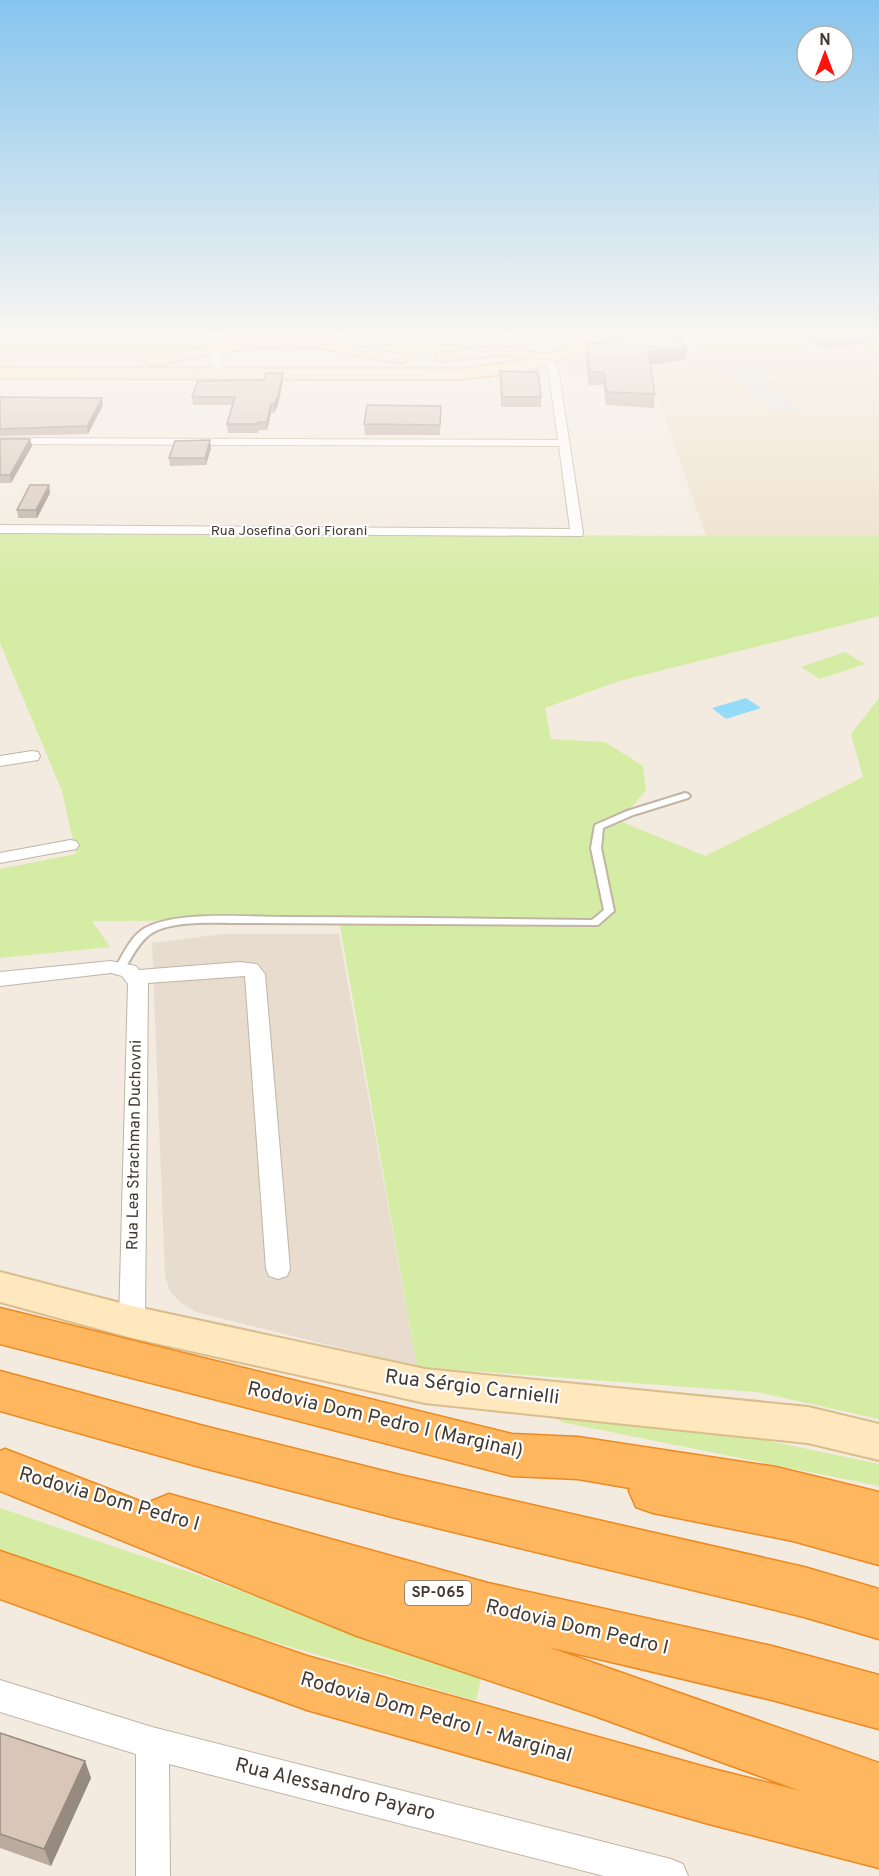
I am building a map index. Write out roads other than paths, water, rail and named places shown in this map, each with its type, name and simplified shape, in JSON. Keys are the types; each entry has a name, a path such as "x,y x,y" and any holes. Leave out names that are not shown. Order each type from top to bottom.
{"highway":[{"name":"Rodovia Dom Pedro I (Marginal)","path":"0,1326 512,1455 578,1458 776,1489 879,1515"},
{"path":"0,1390 153,1435 339,1483 804,1592 879,1614"},
{"path":"512,1455 651,1491 793,1518 879,1542"},
{"path":"3,1470 357,1611 595,1689 879,1791"},
{"name":"Rodovia Dom Pedro I","path":"3,1470 488,1608 772,1673 879,1702"},
{"name":"Rodovia Dom Pedro I - Marginal","path":"0,1575 307,1683 709,1796 879,1839"}],"street":[{"path":"0,441 563,443 560,422"},
{"name":"Rua Josefina Gori Fiorani","path":"0,529 577,532 563,443"},
{"path":"0,761 32,756"},
{"path":"0,858 70,845"},
{"path":"0,979 240,968 250,969 255,974 278,1269"},
{"name":"Rua Lea Strachman Duchovni","path":"128,972 138,983 132,1323"},
{"name":"Rua Sérgio Carnielli","path":"0,1287 132,1323 425,1386 808,1425 879,1442"},
{"name":"Rua Alessandro Payaro","path":"0,1696 152,1743 671,1876"},
{"path":"152,1743 153,1876"}],"lane":[{"path":"128,972 136,942 146,931 155,927 183,923 340,920 594,923 609,910 596,848 598,827 630,813 685,796"}],"water":[{"path":"746,698 761,708 726,719 712,708"}]}
